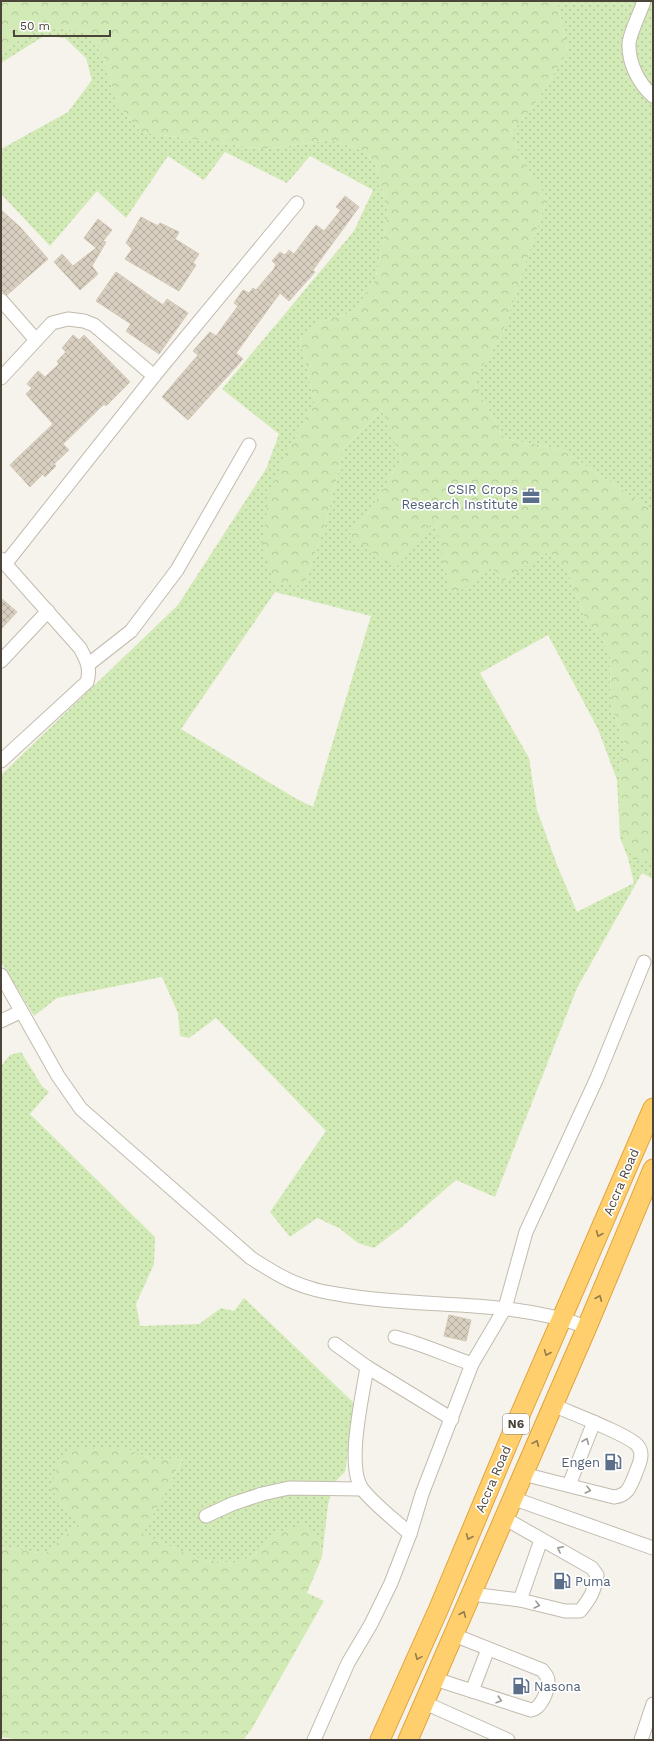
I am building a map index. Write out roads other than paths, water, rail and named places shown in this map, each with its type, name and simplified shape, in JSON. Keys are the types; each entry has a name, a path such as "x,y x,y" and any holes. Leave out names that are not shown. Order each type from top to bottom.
{"highway":[{"name":"Accra Road","path":"380,1740 439,1608 562,1317 653,1108"},
{"name":"Accra Road","path":"408,1740 587,1326 653,1169"}],"street":[{"path":"644,1 628,45 634,69 646,90 653,96"},
{"path":"1,761 87,682 90,672 89,664 80,648 3,561 297,203"},
{"path":"1,300 36,340"},
{"path":"1,378 52,323 68,318 84,321 94,325 154,376"},
{"path":"89,664 131,631 167,584 177,570 249,445"},
{"path":"1,661 48,611"},
{"path":"314,1740 348,1663 371,1624 391,1583 410,1534 422,1494 472,1364 505,1308 526,1232 597,1078 644,962"},
{"path":"1,975 20,1012 58,1076 81,1109 251,1258 280,1277 311,1289 377,1301 505,1308 562,1317 587,1326"},
{"path":"1,1021 20,1012"},
{"path":"394,1337 419,1343 447,1356 472,1364"},
{"path":"335,1344 367,1367 452,1419"},
{"path":"367,1367 355,1453 356,1473 362,1489 410,1534"},
{"path":"523,1474 614,1497 622,1496 628,1491 641,1457 639,1447 633,1442 594,1422 553,1405"},
{"path":"568,1486 594,1422"},
{"path":"206,1516 232,1504 262,1494 289,1488 362,1489"},
{"path":"512,1498 653,1548"},
{"path":"472,1594 520,1600 565,1611 580,1611 590,1599 596,1586 597,1575 592,1568 504,1518"},
{"path":"520,1600 541,1540"},
{"path":"435,1679 531,1710 537,1710 540,1706 548,1683 547,1676 542,1670 454,1635"},
{"path":"472,1691 488,1648"},
{"path":"425,1703 508,1740"},
{"path":"641,1740 653,1704"}],"place":[{"name":"CSIR Crops Research Institute","path":"531,496"},
{"name":"Engen","path":"613,1462"},
{"name":"Puma","path":"562,1581"},
{"name":"Nasona","path":"521,1686"}]}
